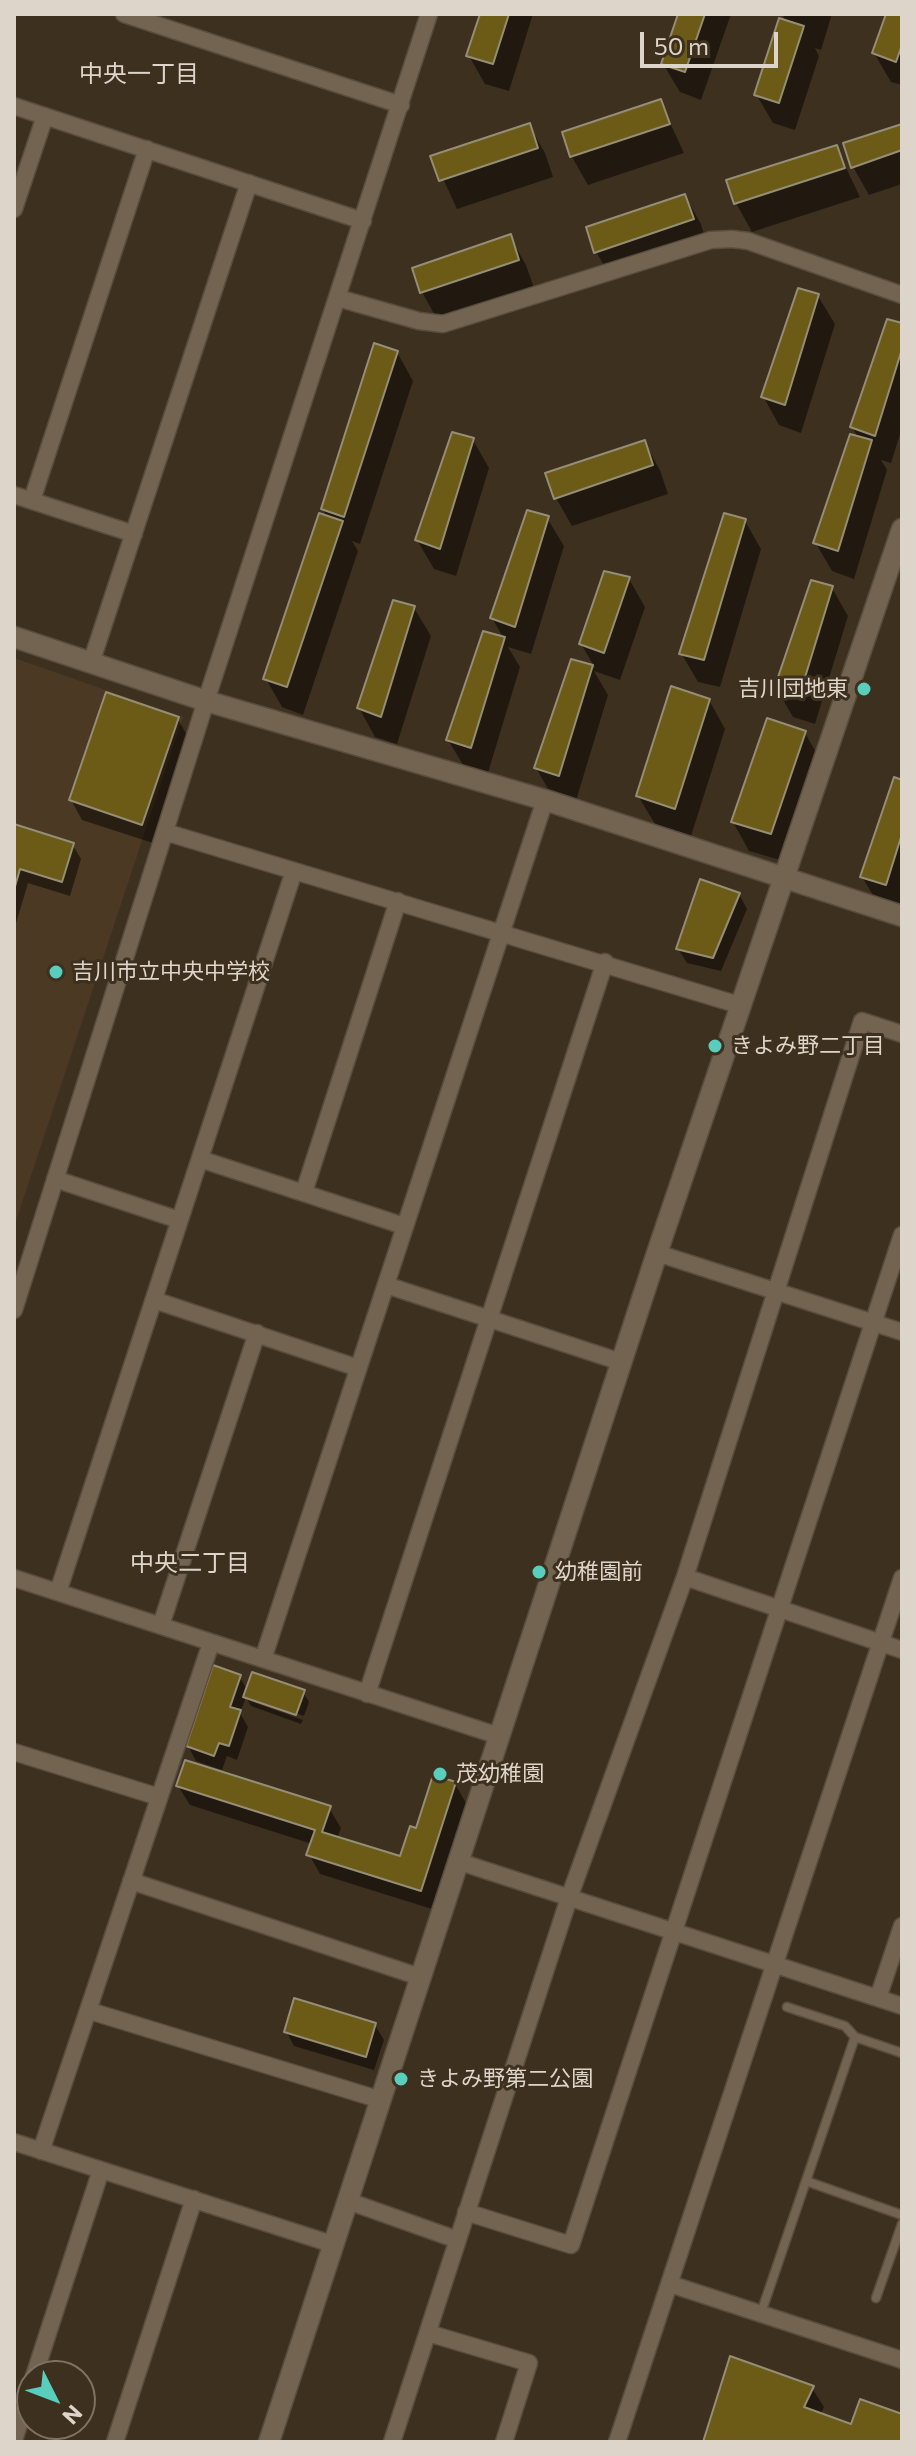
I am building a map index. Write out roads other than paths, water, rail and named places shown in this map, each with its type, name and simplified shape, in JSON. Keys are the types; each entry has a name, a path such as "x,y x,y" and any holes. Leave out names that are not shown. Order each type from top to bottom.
{"street":[{"path":"124,14 401,105"},
{"path":"14,1310 206,701 429,14"},
{"path":"14,106 363,221"},
{"path":"14,209 45,116"},
{"path":"32,500 147,149"},
{"path":"91,663 249,183"},
{"path":"338,298 419,321 443,324 711,240 732,239 748,241 902,295"},
{"path":"14,495 134,534"},
{"path":"269,2442 739,1005 902,529"},
{"path":"14,637 206,701 545,800 902,916"},
{"path":"263,1659 545,800"},
{"path":"165,832 605,962 739,1005"},
{"path":"58,1592 294,871"},
{"path":"304,1192 398,901"},
{"path":"367,1694 605,962"},
{"path":"392,2442 455,2239 569,1898 685,1577 862,1021 902,1034"},
{"path":"200,1159 404,1226"},
{"path":"55,1179 179,1220"},
{"path":"466,2212 571,2245 902,1235"},
{"path":"657,1253 777,1289 902,1332"},
{"path":"386,1285 621,1362"},
{"path":"154,1300 358,1368"},
{"path":"161,1625 257,1333"},
{"path":"685,1577 902,1650"},
{"path":"14,1578 499,1736"},
{"path":"617,2442 902,1578"},
{"path":"41,2151 211,1643"},
{"path":"14,1752 159,1797"},
{"path":"457,1861 902,2006"},
{"path":"131,1881 420,1977"},
{"path":"878,1998 902,1926"},
{"path":"90,2011 381,2100"},
{"path":"14,2142 335,2245"},
{"path":"39,2360 101,2170"},
{"path":"115,2442 194,2199"},
{"path":"348,2201 455,2239"},
{"path":"670,2284 902,2360"},
{"path":"428,2333 529,2363 504,2442"}],"lane":[{"path":"787,2007 845,2026 855,2037 902,2053"},
{"path":"761,2314 855,2037"},
{"path":"806,2181 902,2215"},
{"path":"876,2298 902,2224"}],"place":[{"name":"吉川団地東","path":"864,689"},
{"name":"吉川市立中央中学校","path":"56,972"},
{"name":"きよみ野二丁目","path":"715,1046"},
{"name":"幼稚園前","path":"539,1572"},
{"name":"茂幼稚園","path":"440,1774"},
{"name":"きよみ野第二公園","path":"401,2079"}],"district":[{"name":"中央一丁目","path":"139,74"},
{"name":"中央二丁目","path":"190,1563"}]}
